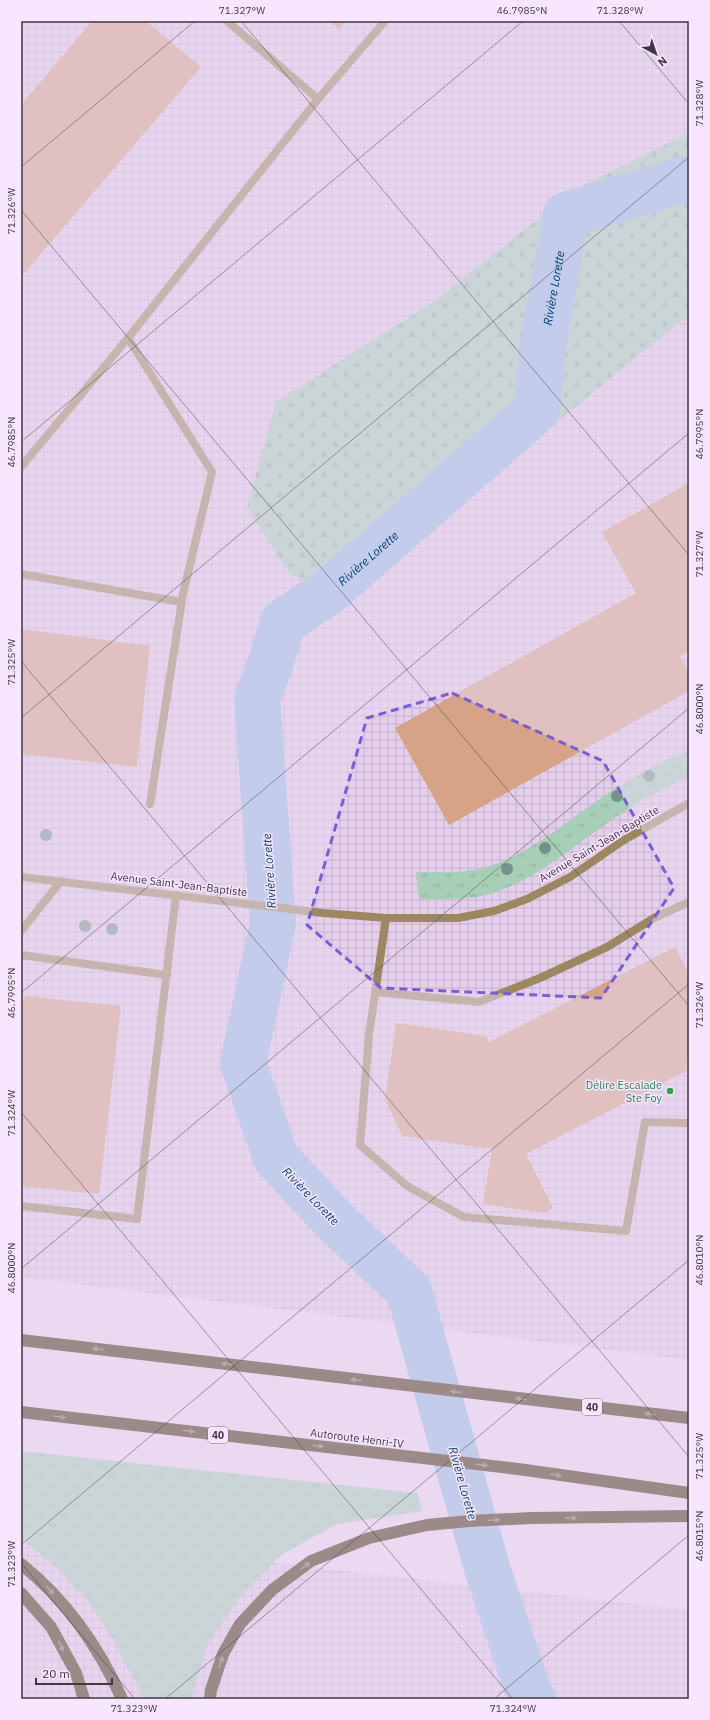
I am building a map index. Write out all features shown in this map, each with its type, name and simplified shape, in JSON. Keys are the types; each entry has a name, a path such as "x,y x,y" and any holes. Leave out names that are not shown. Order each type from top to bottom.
{"highway":[{"name":"40","path":"21,1340 395,1385 689,1418"},
{"name":"Autoroute Henri-IV","path":"21,1412 518,1469 689,1493"},
{"path":"210,1699 211,1690 223,1654 240,1624 272,1590 311,1561 369,1538 427,1525 469,1521 532,1518 689,1516"},
{"path":"21,1564 41,1580 72,1613 96,1648 122,1699"},
{"path":"21,1593 51,1626 76,1673 84,1699"}],"street":[{"path":"227,21 318,99"},
{"path":"21,467 128,338 318,99 385,21"},
{"path":"128,338 212,472 181,602 150,804"},
{"path":"21,574 181,602"},
{"name":"Avenue Saint-Jean-Baptiste","path":"21,877 323,913 386,918 458,918 494,911 527,899 570,877 624,840 689,803"},
{"path":"21,931 61,881"},
{"path":"21,1206 137,1219 176,895"},
{"path":"375,992 479,1002 540,978 601,950 654,918 689,902"},
{"path":"386,918 369,1035 360,1145 407,1186 464,1217 626,1231 645,1122 689,1123"},
{"path":"21,955 167,975"}],"highlighted area":[{"path":"452,693 603,761 674,888 601,998 381,988 307,925 367,718"}],"shaded area":[{"path":"21,21 689,21 689,1360 21,1277"},
{"path":"21,1534 689,1610 689,1699 21,1699"}],"green space":[{"path":"689,133 689,317 681,321 342,598 289,573 247,507 276,402 436,300 574,190"},
{"path":"689,750 689,776 650,796 622,813 532,876 496,892 477,897 455,899 419,899 416,872 468,871 486,867 515,856 631,779"},
{"path":"21,1451 417,1493 422,1511 337,1524 281,1555 240,1597 209,1642 194,1688 192,1699 144,1699 114,1641 90,1603 58,1569 21,1537"}],"building":[{"path":"92,21 146,21 201,67 21,277 21,105"},
{"path":"330,21 346,21 339,29"},
{"path":"689,483 689,651 680,656 689,672 689,691 449,825 395,728 636,593 602,532"},
{"path":"21,629 150,646 137,767 21,754"},
{"path":"675,947 689,974 689,1047 686,1071 526,1154 553,1208 544,1213 483,1204 492,1149 402,1136 385,1099 396,1023 486,1036 489,1042"},
{"path":"24,996 121,1006 99,1194 21,1186 21,1017"}],"waterway":[{"name":"Rivière Lorette","path":"533,1699 527,1688 487,1568 409,1291 335,1221 276,1158 243,1063 273,923 257,699 272,659 283,622 331,590 537,410 542,351 566,215 689,178"}],"place":[{"name":"Délire Escalade Ste Foy","path":"670,1091"}]}
